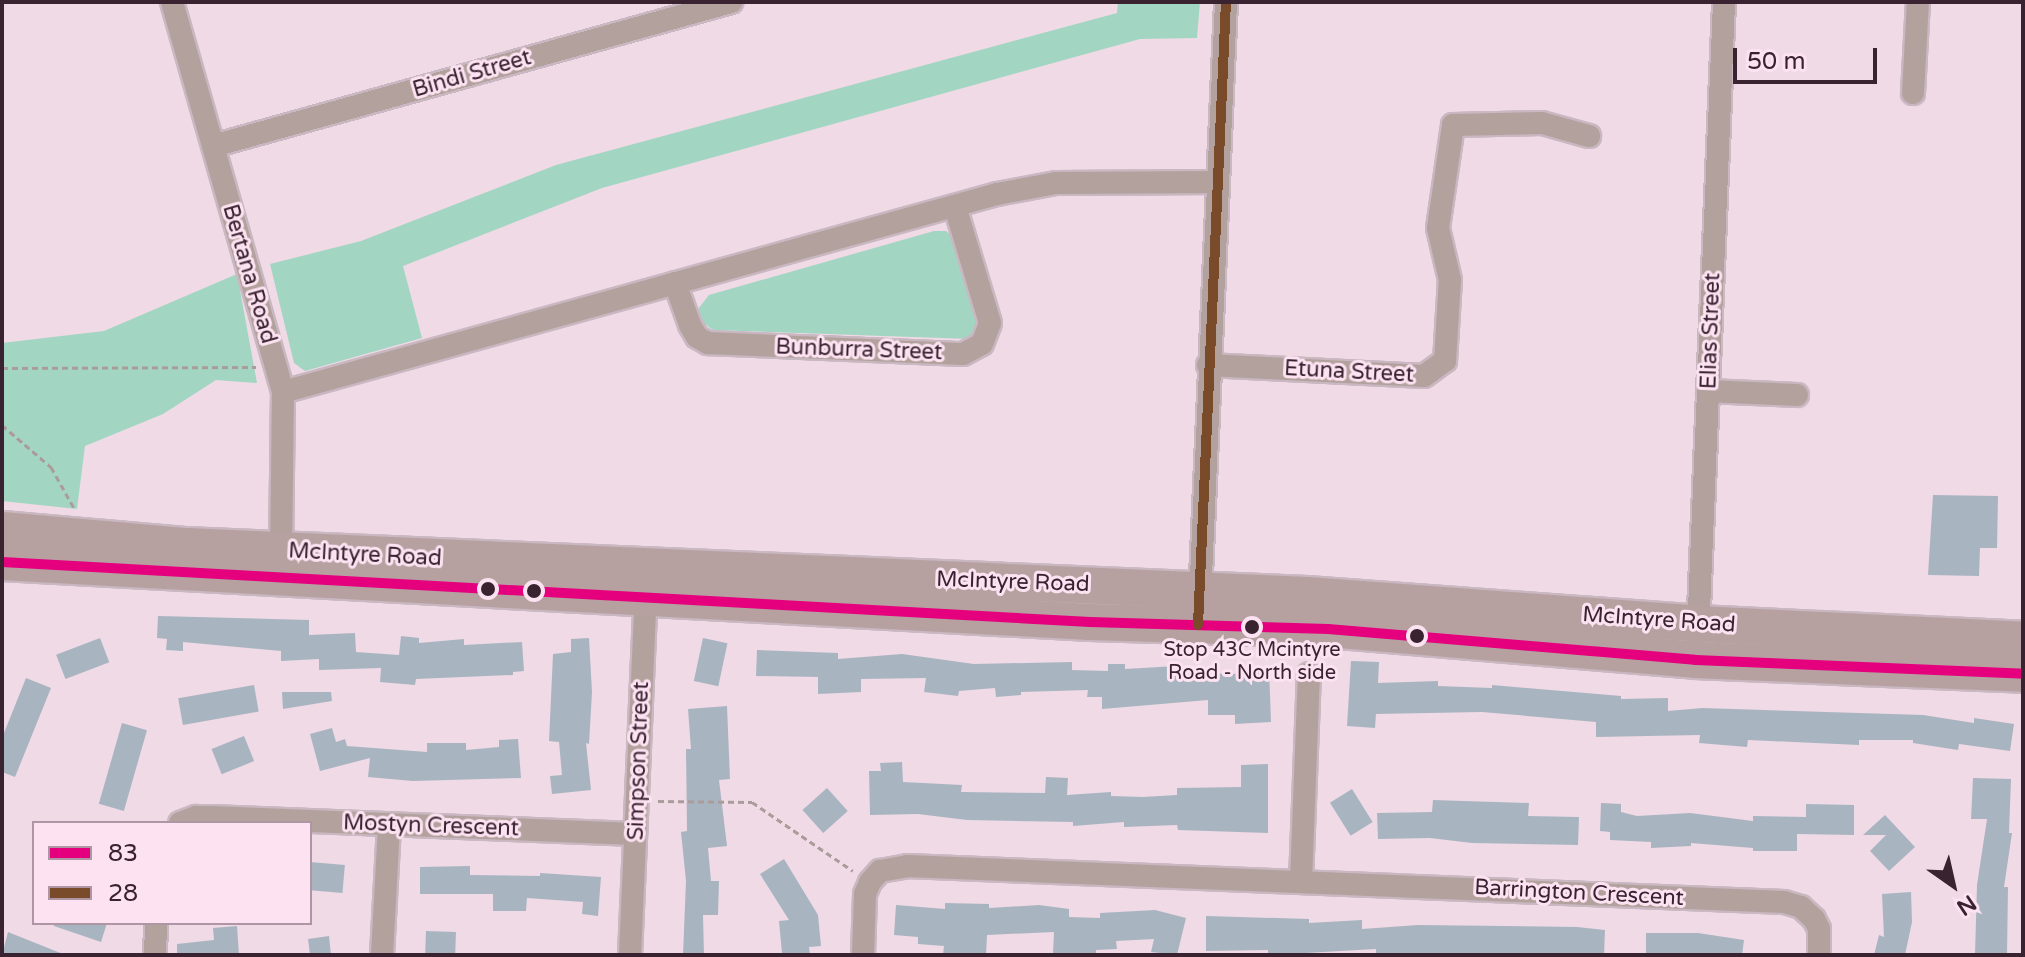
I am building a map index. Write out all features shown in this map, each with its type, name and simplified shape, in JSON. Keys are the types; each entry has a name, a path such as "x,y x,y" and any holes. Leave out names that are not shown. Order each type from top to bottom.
{"main road":[{"name":"McIntyre Road","path":"2,530 128,543 281,551 646,584"},
{"name":"McIntyre Road","path":"10,566 646,584 1199,608 1699,624 2023,640"},
{"name":"McIntyre Road","path":"1199,608 1328,629 1695,660 2023,674"}],"street":[{"name":"Bertana Road","path":"172,2 283,392 281,551"},
{"name":"Bindi Street","path":"213,146 731,2"},
{"path":"1199,608 1226,2"},
{"name":"Elias Street","path":"1695,660 1699,624 1724,2"},
{"path":"1913,93 1918,2"},
{"name":"Etuna Street","path":"1208,365 1424,376 1445,361 1450,280 1438,228 1453,125 1542,123 1589,136"},
{"path":"283,392 955,206 1056,183 1217,182"},
{"name":"Bunburra Street","path":"675,283 690,325 697,337 708,343 963,354 982,344 990,323 955,206"},
{"path":"1708,391 1797,395"},
{"name":"Simpson Street","path":"630,955 646,584"},
{"path":"1301,881 1309,674"},
{"name":"Mostyn Crescent","path":"185,821 196,817 300,821"},
{"name":"Mostyn Crescent","path":"312,822 635,834"},
{"path":"382,955 389,825"},
{"name":"Barrington Crescent","path":"870,882 880,871 907,866 1784,902 1801,907 1814,919 1819,929 1819,955"},
{"path":"863,955 865,894 870,882"},
{"path":"155,955 156,925"}],"path":[{"path":"2,368 275,367"},
{"path":"2,425 51,467 76,514"},
{"path":"637,801 752,802 870,882"}],"green space":[{"path":"1118,2 1200,2 1197,38 1140,39 602,188 403,266 422,338 305,371 294,363 270,264 361,241 556,165 1117,13"},
{"path":"934,231 946,231 952,236 979,327 970,339 713,330 702,322 698,309 709,295"},
{"path":"237,274 257,383 216,380 163,414 85,446 77,509 2,501 2,343 104,331"}],"building":[{"path":"1933,495 1998,496 1997,548 1980,548 1979,576 1928,575"},
{"path":"158,616 309,620 309,635 355,633 356,652 399,655 401,636 419,638 419,643 464,639 464,645 522,642 524,671 513,672 513,675 416,679 415,685 380,682 381,668 319,670 319,659 281,661 281,651 183,642 183,651 166,650 167,639 157,638"},
{"path":"100,638 109,662 65,679 56,655"},
{"path":"589,638 592,692 589,744 586,743 591,790 552,794 550,776 562,775 559,742 549,741 553,654 571,652 571,639"},
{"path":"703,638 727,643 718,686 694,681"},
{"path":"757,650 838,653 838,659 902,654 974,664 1072,662 1072,670 1108,671 1108,664 1125,664 1125,669 1177,666 1177,673 1247,674 1247,670 1269,669 1271,722 1235,724 1235,715 1208,715 1208,700 1102,709 1102,697 1087,697 1088,690 1021,692 1021,695 996,697 995,688 959,691 958,696 924,692 926,678 861,679 861,692 818,694 818,677 756,676"},
{"path":"1351,661 1379,662 1378,683 1438,681 1438,686 1492,688 1492,685 1621,696 1621,699 1668,698 1668,711 1702,708 1923,715 1974,723 1974,718 2014,724 2010,751 1959,744 1958,750 1913,743 1913,740 1859,740 1859,745 1748,740 1747,747 1699,743 1700,735 1596,737 1596,722 1482,712 1376,714 1375,728 1347,726"},
{"path":"26,678 51,688 15,777 2,772 2,738"},
{"path":"254,685 259,712 183,725 178,698"},
{"path":"282,692 331,692 332,701 283,709"},
{"path":"727,706 730,779 719,780 727,846 708,848 711,881 719,881 718,915 703,915 704,955 683,955 686,881 681,832 687,831 686,749 691,749 688,709"},
{"path":"122,723 147,730 124,811 99,804"},
{"path":"332,728 336,742 345,739 347,746 427,752 427,743 466,743 466,750 499,747 499,740 518,739 521,778 413,781 368,777 370,758 320,771 310,734"},
{"path":"244,736 254,761 222,774 212,749"},
{"path":"902,762 903,782 962,785 961,792 1045,793 1046,777 1068,778 1067,795 1111,792 1111,796 1142,797 1177,795 1177,788 1241,787 1241,765 1268,764 1268,833 1178,830 1177,825 1124,827 1124,822 1073,826 1073,822 967,820 918,814 870,815 869,771 881,771 880,763"},
{"path":"1973,778 2011,779 2009,833 2012,833 2004,887 2008,887 2007,955 1975,955 1977,885 1987,819 1971,819"},
{"path":"827,788 848,811 823,833 802,810"},
{"path":"1352,789 1373,822 1351,836 1330,803"},
{"path":"1433,800 1529,803 1528,816 1579,817 1578,845 1472,843 1430,838 1378,839 1377,813 1432,812"},
{"path":"1601,803 1621,804 1621,812 1637,816 1690,813 1753,821 1753,816 1806,817 1806,804 1854,805 1854,835 1797,834 1797,851 1753,851 1753,848 1691,843 1691,846 1651,848 1651,842 1610,840 1610,832 1600,831"},
{"path":"1885,815 1915,847 1889,871 1870,851 1886,835 1863,835"},
{"path":"784,859 818,915 821,946 809,947 810,955 782,953 779,921 789,920 760,874"},
{"path":"312,862 345,865 342,893 312,890"},
{"path":"470,866 470,875 540,876 540,873 601,877 598,916 582,914 583,902 527,898 526,911 493,911 493,894 420,894 420,867"},
{"path":"1911,892 1912,922 1905,955 1874,955 1879,935 1884,937 1882,894"},
{"path":"945,903 989,904 989,908 1039,905 1069,909 1069,917 1100,918 1100,913 1155,910 1186,918 1177,955 1151,952 1154,939 1116,941 1117,949 1096,950 1096,955 1053,954 1054,932 987,935 986,955 943,955 944,946 918,944 918,937 894,935 896,905 945,909"},
{"path":"1206,916 1309,919 1309,923 1362,920 1362,929 1418,925 1577,927 1605,930 1604,955 1376,955 1376,949 1268,955 1268,950 1206,951"},
{"path":"54,925 106,925 101,942"},
{"path":"237,926 239,955 177,955 177,944 214,940 213,928"},
{"path":"426,931 456,932 455,955 425,955"},
{"path":"8,932 63,954 63,955 2,955"},
{"path":"1646,933 1698,933 1744,940 1742,955 1646,955"},
{"path":"329,936 331,955 310,955 308,939"}],"transit line":[{"name":"28","path":"1198,625 1226,2"},
{"name":"83","path":"2,562 1090,622 1328,629 1695,660 2023,674"}],"place":[{"name":"Stop 43C Mcintyre Road - North side","path":"1252,627"}]}
